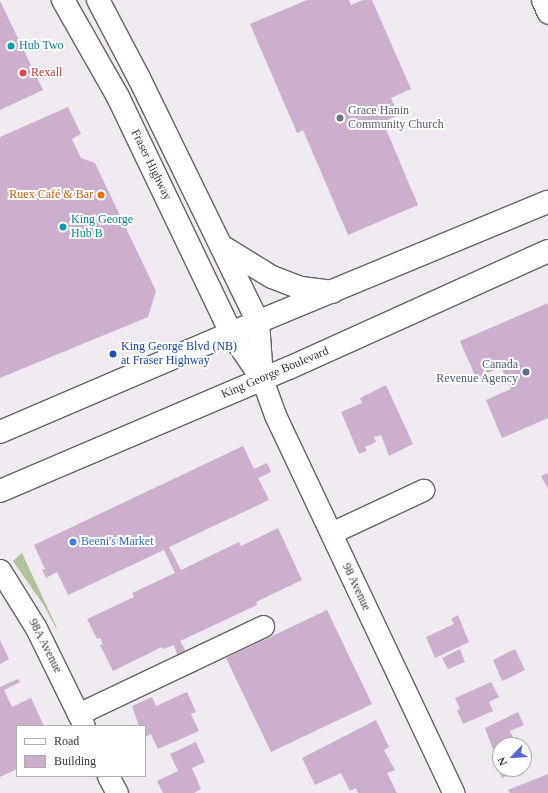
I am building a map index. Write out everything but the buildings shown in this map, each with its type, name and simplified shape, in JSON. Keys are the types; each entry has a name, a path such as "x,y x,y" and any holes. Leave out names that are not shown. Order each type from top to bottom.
{"main road":[{"name":"Fraser Highway","path":"63,0 118,97 231,333 262,379"},
{"path":"98,0 140,78 258,322 262,379"},
{"path":"0,432 231,333 334,292 548,202"},
{"path":"223,247 272,277 301,288 334,292"},
{"name":"King George Boulevard","path":"0,491 262,379 548,251"}],"street":[{"path":"542,0 548,13"},
{"name":"98 Avenue","path":"262,379 276,415 454,793"},
{"path":"331,533 423,490"},
{"name":"98A Avenue","path":"0,570 36,628 81,720"},
{"path":"81,720 263,626"},
{"path":"109,777 117,793"}],"green space":[{"path":"22,553 57,628 43,604 13,561"}],"place":[{"name":"Hub Two","path":"11,46"},
{"name":"Rexall","path":"23,73"},
{"name":"Grace Hanin Community Church","path":"340,118"},
{"name":"Ruex Café & Bar","path":"101,195"},
{"name":"King George Hub B","path":"63,227"},
{"name":"King George Blvd (NB) at Fraser Highway","path":"113,354"},
{"name":"Canada Revenue Agency","path":"526,372"},
{"name":"Beeni's Market","path":"73,542"}]}
